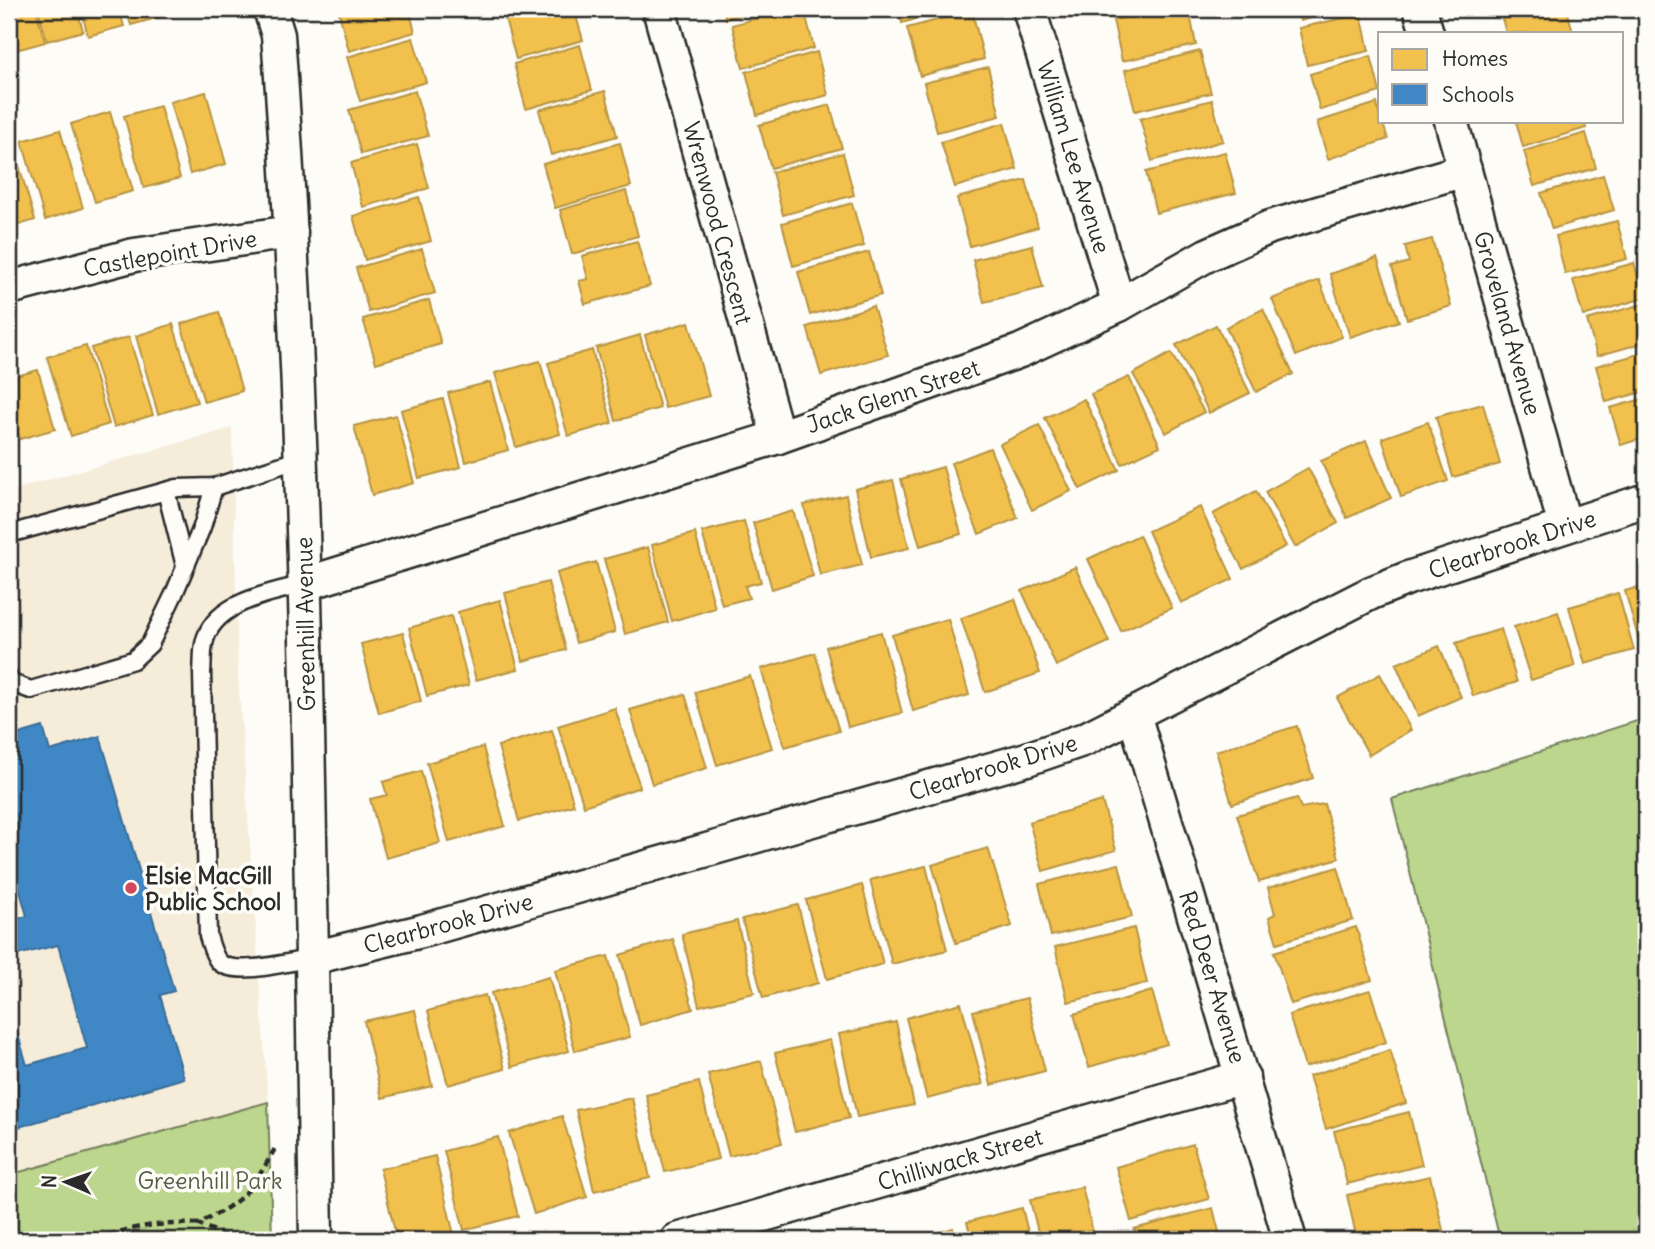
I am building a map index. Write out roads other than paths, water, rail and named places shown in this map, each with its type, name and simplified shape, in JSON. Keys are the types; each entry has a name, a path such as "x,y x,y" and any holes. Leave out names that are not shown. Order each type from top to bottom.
{"street":[{"name":"Greenhill Avenue","path":"270,9 278,35 291,232 305,584 316,1240"},
{"name":"Wrenwood Crescent","path":"659,9 778,437"},
{"name":"William Lee Avenue","path":"1029,9 1119,305"},
{"path":"1420,9 1427,32"},
{"name":"Groveland Avenue","path":"1451,122 1565,526"},
{"name":"Jack Glenn Street","path":"305,584 778,437 1020,351 1119,305 1207,255 1270,227 1465,170"},
{"name":"Castlepoint Drive","path":"9,288 134,255 291,232"},
{"name":"Clearbrook Drive","path":"312,958 422,931 1027,759 1084,739 1371,593 1408,578 1646,500"},
{"name":"Red Deer Avenue","path":"1134,714 1290,1240"},
{"name":"Chilliwack Street","path":"677,1240 1243,1077"}],"lane":[{"path":"9,534 177,488 214,488 299,458"},
{"path":"9,678 11,683 32,690 133,660 150,644 202,527 214,488"},
{"path":"166,491 186,566"},
{"path":"305,584 245,600 219,617 204,641 202,672 208,936 213,952 220,963 240,970 312,958"}],"place":[{"name":"Elsie MacGill Public School","path":"131,888"}],"park label":[{"name":"Greenhill Park","path":"210,1180"}]}
